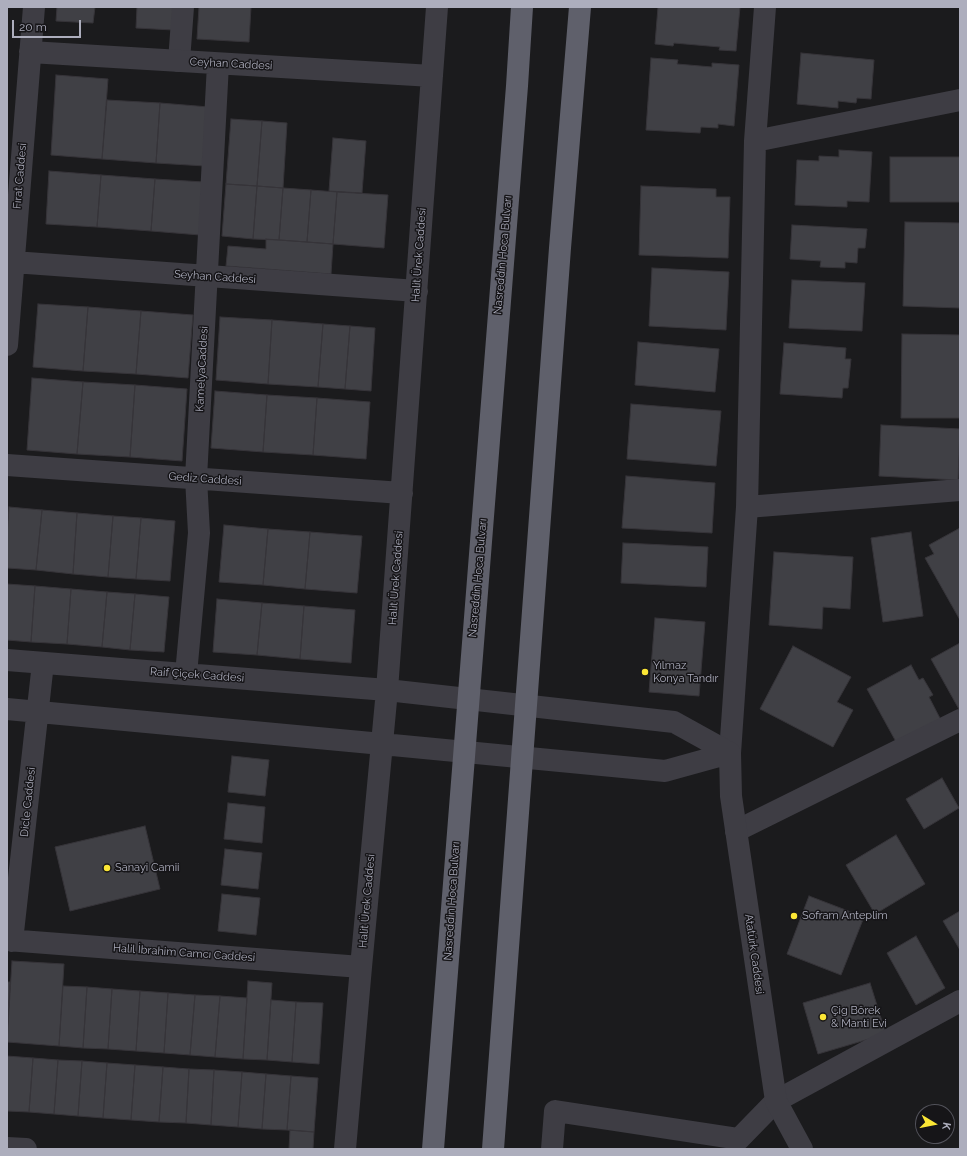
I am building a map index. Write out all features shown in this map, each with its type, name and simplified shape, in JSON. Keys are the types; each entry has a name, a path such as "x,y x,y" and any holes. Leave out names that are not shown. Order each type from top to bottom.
{"highway":[{"name":"Nasreddin Hoca Bulvarı","path":"433,1149 522,7"},
{"path":"493,1149 558,272 580,7"}],"street":[{"name":"Fırat Caddesi","path":"7,345 34,7"},
{"path":"179,61 183,7"},
{"name":"Halit Ürek Caddesi","path":"345,1149 387,690 437,7"},
{"name":"Atatürk Caddesi","path":"765,7 755,141 747,507 730,753 731,796 776,1101 802,1149"},
{"name":"Ceyhan Caddesi","path":"30,52 432,76"},
{"name":"KamelyaCaddesi","path":"186,674 199,533 196,478 218,64"},
{"path":"755,141 960,100"},
{"name":"Seyhan Caddesi","path":"14,262 417,291"},
{"name":"Gediz Caddesi","path":"7,465 402,493"},
{"path":"747,507 960,490"},
{"name":"Raif Çiçek Caddesi","path":"7,660 387,690 674,722 730,753"},
{"name":"Dicle Caddesi","path":"10,940 43,663"},
{"path":"7,709 666,771 730,753"},
{"path":"736,831 960,720"},
{"name":"Halil İbrahim Camcı Caddesi","path":"10,940 361,967"},
{"path":"552,1149 554,1111 739,1139 776,1101 960,1000"},
{"path":"7,1148 26,1149"}],"building":[{"path":"57,7 95,7 93,23 56,21"},
{"path":"137,7 174,7 173,30 136,28"},
{"path":"199,7 251,7 249,42 197,39"},
{"path":"658,7 740,7 736,51 719,50 720,47 674,43 673,46 655,44"},
{"path":"801,53 874,60 871,99 857,98 856,103 838,101 838,108 797,104"},
{"path":"651,58 678,60 677,64 712,67 712,63 739,65 734,126 718,124 718,128 701,127 700,133 646,130"},
{"path":"56,75 108,79 102,159 51,155"},
{"path":"107,100 160,103 156,163 102,159"},
{"path":"160,103 209,107 205,166 156,163"},
{"path":"231,119 262,121 257,186 226,184"},
{"path":"262,121 287,123 283,188 257,186"},
{"path":"333,138 366,141 362,193 329,191"},
{"path":"839,150 872,152 869,202 847,201 847,207 795,205 797,160 819,161 819,156 839,157"},
{"path":"890,157 960,157 960,202 890,202"},
{"path":"49,171 101,175 97,227 46,224"},
{"path":"101,175 155,179 151,231 97,227"},
{"path":"155,179 204,182 200,235 151,231"},
{"path":"226,184 257,186 253,239 222,236"},
{"path":"257,186 283,188 279,240 253,239"},
{"path":"641,186 716,189 716,197 730,197 728,258 639,255"},
{"path":"283,188 311,190 307,242 279,240"},
{"path":"311,190 337,192 333,244 307,242"},
{"path":"337,192 388,195 384,248 333,244"},
{"path":"905,222 960,223 960,308 903,306"},
{"path":"792,225 867,229 865,248 858,248 857,263 845,262 845,268 820,267 821,261 790,259"},
{"path":"266,239 333,244 331,274 226,266 228,246 266,249"},
{"path":"652,268 729,272 726,330 649,326"},
{"path":"792,280 865,283 862,331 789,328"},
{"path":"38,304 88,307 83,371 33,367"},
{"path":"88,307 141,311 136,374 83,371"},
{"path":"141,311 193,315 188,378 136,374"},
{"path":"220,317 272,320 268,384 216,380"},
{"path":"272,320 323,324 318,387 268,384"},
{"path":"323,324 350,326 345,389 318,387"},
{"path":"350,326 375,328 371,391 345,389"},
{"path":"902,334 960,335 960,418 901,418"},
{"path":"638,342 719,349 715,392 635,385"},
{"path":"784,343 846,348 845,359 851,359 848,388 843,388 842,398 780,394"},
{"path":"32,378 83,382 77,454 27,450"},
{"path":"83,382 135,385 130,457 77,454"},
{"path":"135,385 187,389 182,461 130,457"},
{"path":"215,391 267,395 263,452 211,448"},
{"path":"267,395 317,398 313,455 263,452"},
{"path":"317,398 370,402 366,459 313,455"},
{"path":"631,404 721,411 716,466 627,459"},
{"path":"881,425 960,429 958,480 879,476"},
{"path":"626,476 715,483 712,533 622,528"},
{"path":"9,507 42,510 36,570 7,568"},
{"path":"42,510 77,513 73,574 36,570"},
{"path":"77,513 113,516 108,577 73,574"},
{"path":"113,516 141,518 136,579 108,577"},
{"path":"141,518 175,521 170,581 136,579"},
{"path":"224,525 268,529 263,585 219,582"},
{"path":"960,528 960,620 925,558 934,554 929,545"},
{"path":"268,529 310,532 305,589 263,585"},
{"path":"310,532 362,536 357,593 305,589"},
{"path":"911,532 923,616 883,622 871,538"},
{"path":"623,543 708,547 706,587 621,583"},
{"path":"774,552 853,557 850,609 823,607 822,629 769,625"},
{"path":"7,584 35,586 31,642 7,640"},
{"path":"35,586 71,589 67,644 31,642"},
{"path":"71,589 107,592 102,647 67,644"},
{"path":"107,592 135,594 130,650 102,647"},
{"path":"135,594 169,597 164,652 130,650"},
{"path":"217,599 262,603 257,655 213,652"},
{"path":"262,603 304,606 300,659 257,655"},
{"path":"304,606 355,610 351,663 300,659"},
{"path":"655,618 705,622 699,696 649,692"},
{"path":"960,643 960,711 931,659"},
{"path":"793,646 851,677 837,702 853,710 833,747 760,709"},
{"path":"911,665 919,680 923,678 933,695 929,697 943,724 900,749 867,689"},
{"path":"232,756 269,760 265,796 228,792"},
{"path":"942,778 959,808 924,829 906,799"},
{"path":"228,803 265,807 262,843 224,839"},
{"name":"Sanayi Camii","path":"145,826 160,889 70,911 55,847"},
{"path":"896,835 925,884 875,914 846,865"},
{"path":"225,849 262,853 258,889 221,885"},
{"path":"222,894 260,898 256,935 218,931"},
{"path":"809,896 864,917 841,975 787,954"},
{"path":"960,911 960,950 943,921"},
{"path":"916,936 945,988 916,1005 887,953"},
{"path":"12,961 64,964 59,1046 7,1042"},
{"path":"248,981 272,983 267,1060 243,1059"},
{"path":"7,982 10,982 7,1031"},
{"path":"870,983 886,1034 818,1054 803,1003"},
{"path":"63,986 87,987 83,1048 59,1046"},
{"path":"87,987 112,989 108,1049 83,1048"},
{"path":"112,989 140,991 136,1051 108,1049"},
{"path":"140,991 168,993 164,1053 136,1051"},
{"path":"168,993 195,995 190,1055 164,1053"},
{"path":"195,995 220,996 215,1057 190,1055"},
{"path":"220,996 247,998 243,1059 215,1057"},
{"path":"271,1000 296,1002 292,1062 267,1060"},
{"path":"296,1002 323,1003 319,1064 292,1062"},
{"path":"7,1056 33,1058 29,1112 7,1111"},
{"path":"33,1058 58,1060 54,1114 29,1112"},
{"path":"58,1060 82,1061 78,1116 54,1114"},
{"path":"82,1061 107,1063 103,1118 78,1116"},
{"path":"107,1063 135,1065 131,1120 103,1118"},
{"path":"135,1065 163,1067 159,1122 131,1120"},
{"path":"163,1067 189,1069 186,1123 159,1122"},
{"path":"189,1069 214,1070 211,1125 186,1123"},
{"path":"214,1070 242,1072 238,1127 211,1125"},
{"path":"242,1072 266,1074 262,1129 238,1127"},
{"path":"266,1074 291,1076 287,1130 262,1129"},
{"path":"291,1076 318,1078 314,1132 287,1130"},
{"path":"290,1130 314,1132 313,1149 289,1149"}],"place":[{"name":"Yılmaz Konya Tandır","path":"645,672"},
{"name":"Sanayi Camii","path":"107,868"},
{"name":"Sofram Anteplim","path":"794,916"},
{"name":"Çig Börek & Manti Evi","path":"823,1017"}]}
